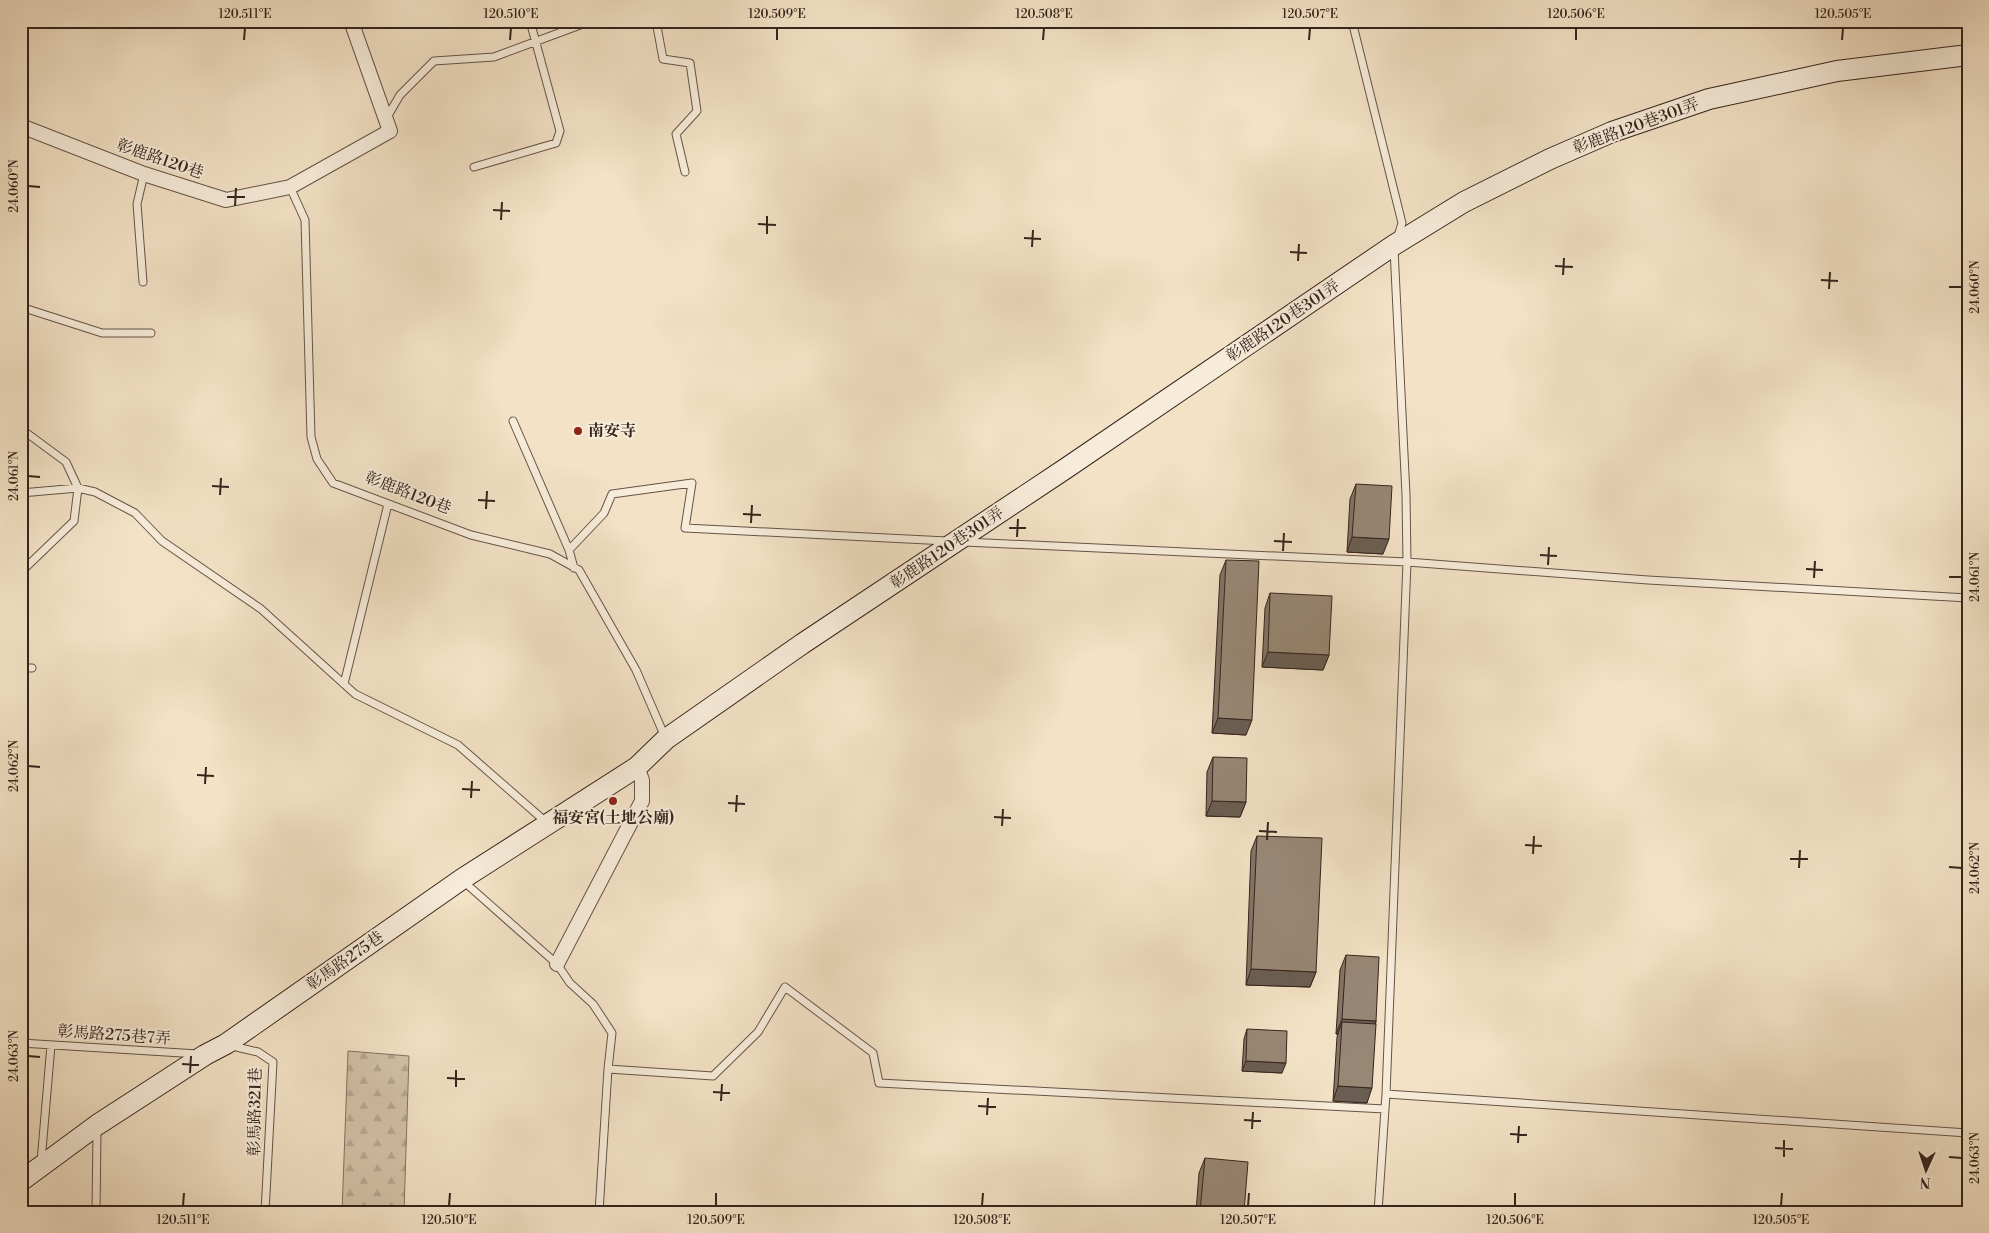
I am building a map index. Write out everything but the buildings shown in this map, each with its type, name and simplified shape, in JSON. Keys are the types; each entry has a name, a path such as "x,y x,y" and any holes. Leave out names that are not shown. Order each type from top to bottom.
{"street":[{"path":"350,21 388,126"},
{"name":"彰鹿路120巷301弄","path":"666,739 802,644 957,542 1394,246 1464,202 1550,158 1612,132 1701,102 1837,71 1968,55"},
{"name":"彰鹿路120巷","path":"21,126 144,174 226,200 290,187 388,126"},
{"name":"彰馬路275巷","path":"21,1181 97,1125 205,1055 226,1044 462,879 637,767 666,739"},
{"path":"557,964 642,801 642,780 637,767"}],"lane":[{"path":"193,24 265,21"},
{"path":"474,167 556,143 559,138 560,131 530,21"},
{"path":"388,126 400,95 434,61 494,57 591,21"},
{"path":"656,21 662,59 690,63 697,111 676,134 685,172"},
{"path":"1352,21 1402,223 1394,246 1406,495 1407,562 1386,1109 1378,1212"},
{"path":"144,174 137,204 144,282"},
{"name":"彰鹿路120巷","path":"290,187 305,220 311,437 317,459 333,483 471,535 550,554 579,570 636,670 666,739"},
{"path":"21,307 102,333 151,334"},
{"path":"21,411 24,431 66,462 78,488 74,522 21,572"},
{"path":"513,421 569,550 574,568"},
{"path":"569,550 604,513 612,494 692,483 685,528 1407,562 1648,580 1968,598"},
{"path":"21,493 78,488 95,492 135,513 162,542 261,609 355,694 458,745 549,824"},
{"path":"344,684 388,504"},
{"path":"21,668 32,668"},
{"path":"462,879 557,964 570,983 593,1004 612,1034 599,1212"},
{"path":"608,1069 713,1076 758,1032 785,986 873,1053 879,1083 1386,1109"},
{"name":"彰馬路275巷7弄","path":"21,1043 205,1055"},
{"name":"彰馬路321巷","path":"226,1044 258,1052 272,1062 265,1212"},
{"path":"41,1167 50,1045"},
{"path":"1386,1094 1968,1133"},
{"path":"96,1212 97,1125"}],"green space":[{"path":"348,1051 409,1056 404,1212 342,1212"}],"place":[{"name":"南安寺","path":"578,431"},
{"name":"福安宮(土地公廟)","path":"613,801"}]}
